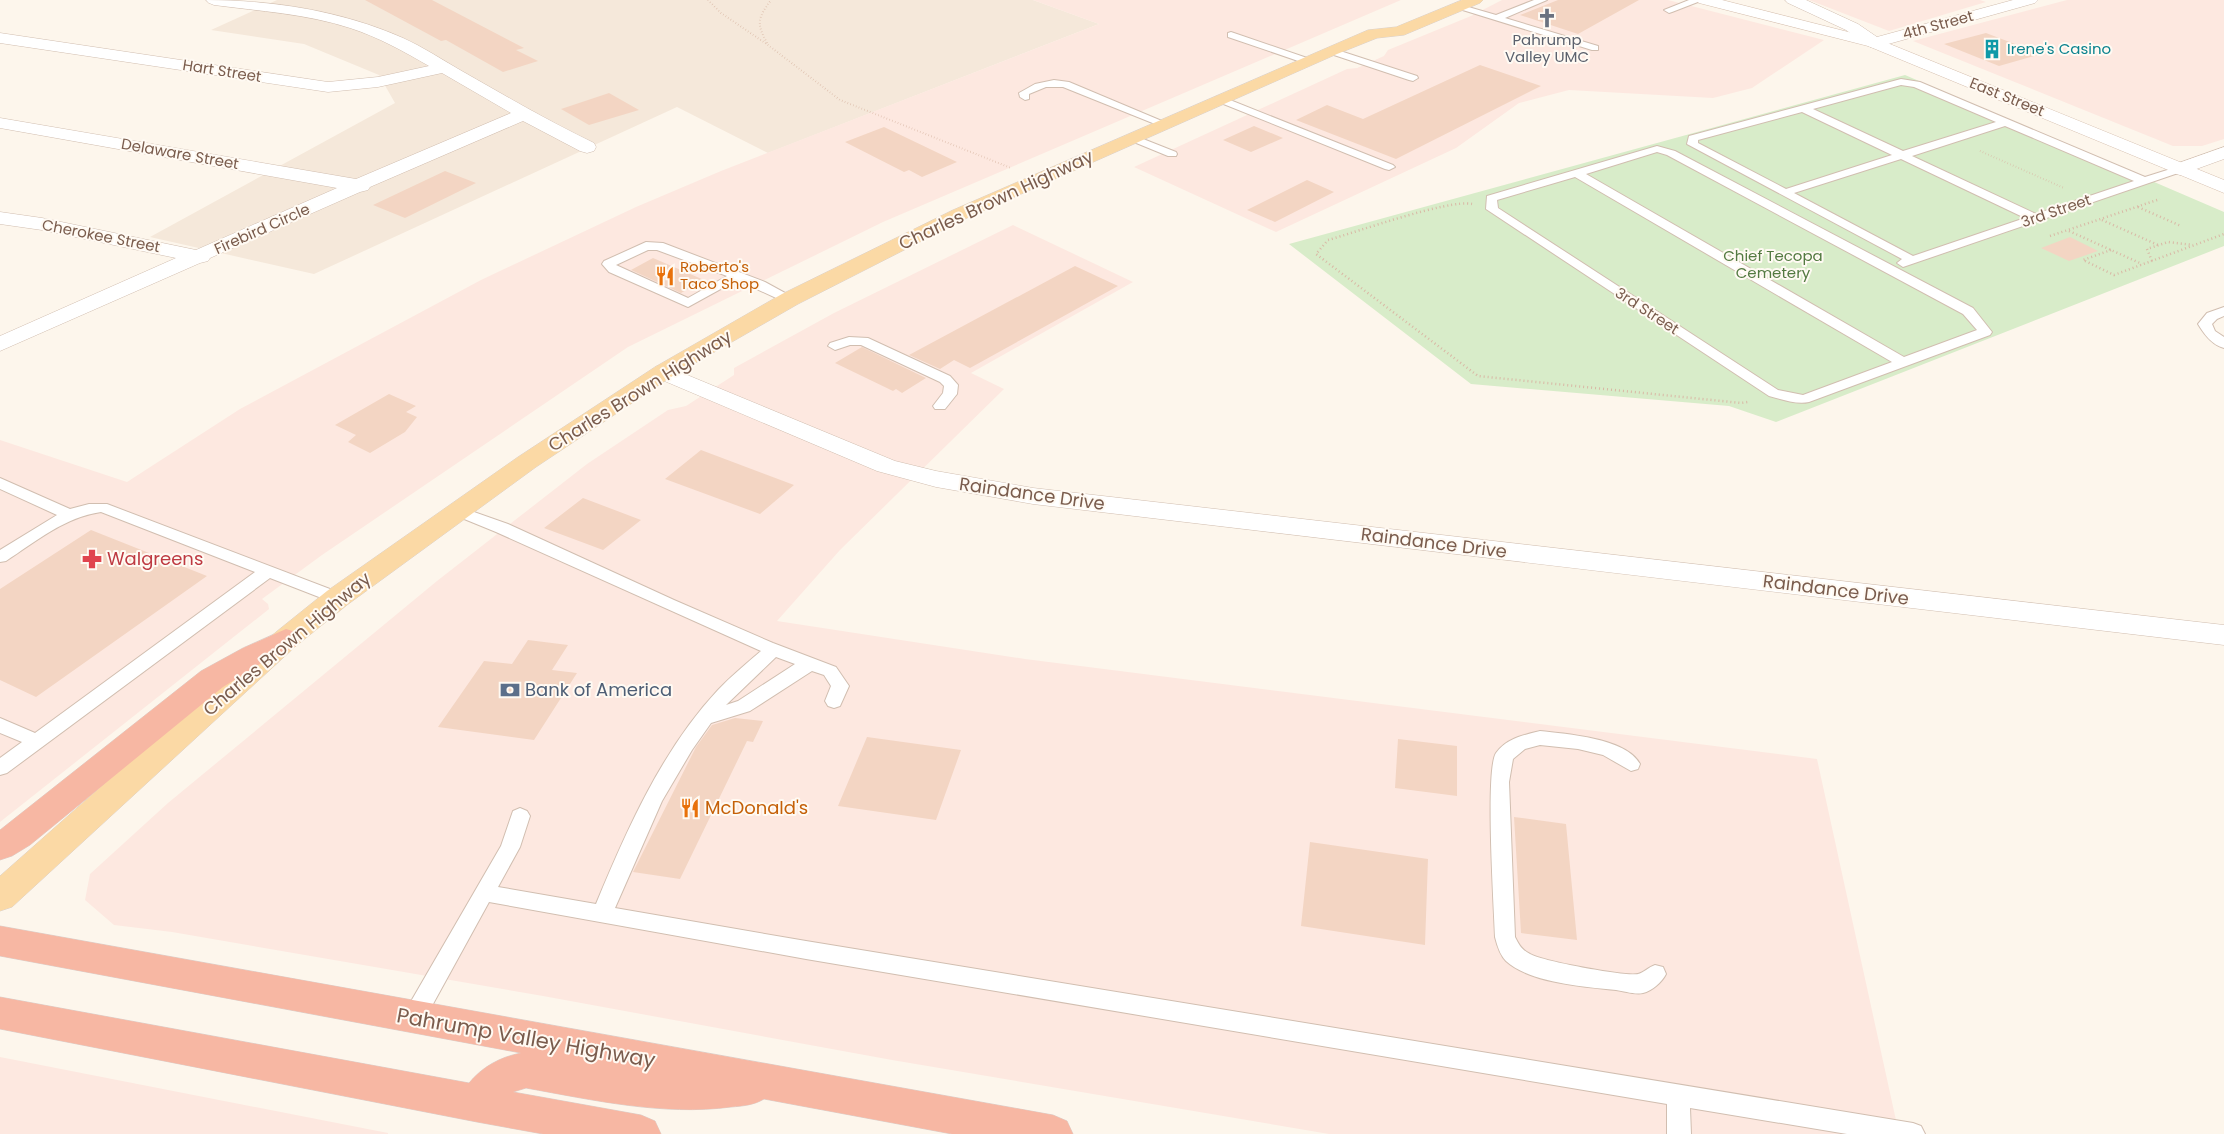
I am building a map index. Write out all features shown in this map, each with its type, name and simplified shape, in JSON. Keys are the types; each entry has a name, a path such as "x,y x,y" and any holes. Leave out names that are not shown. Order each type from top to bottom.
{"highway":[{"path":"0,848 18,836 212,680 253,655 286,639"},
{"name":"Pahrump Valley Highway","path":"0,941 1053,1134"},
{"path":"0,1013 641,1134"},
{"path":"477,1104 490,1085 499,1078 512,1072 526,1070 658,1092 691,1093 732,1090 773,1083"}],"main road":[{"name":"Charles Brown Highway","path":"0,897 286,639 337,598 457,511 663,372 790,299 960,214 1331,51 1374,34 1398,32 1475,0"},
{"name":"Charles Brown Highway","path":"1374,34 1378,25 1425,4"}],"street":[{"path":"214,0 327,17 356,25 398,42 587,147"},
{"path":"1704,0 1874,42"},
{"name":"East Street","path":"1793,0 1852,27 1874,42 2224,187"},
{"name":"4th Street","path":"1874,42 2030,0"},
{"name":"Hart Street","path":"0,38 328,87 378,82 443,68"},
{"name":"Firebird Circle","path":"0,344 361,186 490,127 525,114"},
{"name":"Delaware Street","path":"0,123 361,186"},
{"name":"3rd Street","path":"2180,168 2224,154"},
{"name":"Cherokee Street","path":"0,218 42,224 201,256"},
{"name":"Raindance Drive","path":"663,372 886,466 936,479 1033,496 2224,635"}],"lane":[{"path":"1496,18 1542,0"},
{"path":"1669,10 1698,0"},
{"path":"1458,7 1595,48"},
{"path":"1231,35 1307,61"},
{"path":"1331,51 1413,78"},
{"path":"1912,260 1692,144 1693,138 1901,82 1916,84 2144,181"},
{"path":"1025,97 1024,93 1036,87 1051,83 1065,84 1164,124"},
{"path":"1220,100 1389,167"},
{"path":"1802,108 2037,217"},
{"path":"1784,193 2006,122"},
{"path":"1133,138 1172,154"},
{"name":"3rd Street","path":"1657,150 1671,153 1968,310 1985,332 1804,399 1774,393 1492,209 1491,198 1577,173 1657,150"},
{"name":"3rd Street","path":"1888,268 2180,168"},
{"path":"1577,173 1903,362"},
{"path":"736,276 688,303 613,269 608,264 646,246 659,246 736,276 790,299"},
{"path":"2224,311 2212,316 2205,324 2210,333 2224,344"},
{"path":"835,346 849,341 863,341 945,379 951,385 950,394 940,406"},
{"path":"0,483 70,514"},
{"path":"0,557 70,514 91,507 102,507 337,598"},
{"path":"457,511 502,528 773,650 830,671 840,686 834,701"},
{"path":"0,768 267,572"},
{"path":"602,914 620,869 669,772 724,695 773,650"},
{"path":"706,718 744,706 809,664"},
{"path":"0,725 37,740"},
{"path":"1631,764 1608,749 1578,742 1540,738 1519,743 1504,756 1500,782 1505,937 1512,954 1529,965 1558,972 1641,984 1655,974"},
{"path":"414,1017 510,847 520,816"},
{"path":"484,893 933,971 1914,1134"},
{"path":"1678,1094 1679,1134"}],"path":[{"path":"708,0 722,13 768,45 840,100 941,141 995,160 1036,181"},
{"path":"768,45 758,26 758,18 771,0"},
{"path":"1954,139 2089,200"},
{"path":"2050,236 2160,199"},
{"path":"1492,209 1467,203 1438,208 1328,240 1316,254 1478,376 1741,403 1774,393"},
{"path":"2138,207 2181,226"},
{"path":"2037,217 2142,264"},
{"path":"2101,219 2158,246"},
{"path":"2111,250 2083,260 2114,275 2224,234"},
{"path":"2152,261 2147,249 2168,242 2194,245"}],"shaded area":[{"path":"277,0 1033,0 1099,24 768,153 677,107 314,274 150,237 395,103 379,75 304,44 211,30"},
{"path":"1033,0 1401,0 883,222 628,347 322,555 262,599 268,604 269,609 0,822 0,440 127,482 240,409 481,280 636,207 721,171 1099,24"},
{"path":"1502,0 1668,0 1824,40 1752,88 1713,98 1569,90 1519,103 1456,148 1276,232 1134,167 1347,69 1357,68 1384,56 1388,50 1471,16"},
{"path":"1809,0 1980,0 1986,2 1889,31"},
{"path":"2067,0 2224,0 2224,139 2202,146 2173,146 1913,41"},
{"path":"1013,225 1133,282 971,373 1004,389 840,550 777,621 1025,659 1817,759 1899,1134 1329,1134 892,1060 543,996 172,932 114,925 85,900 90,874 168,803 437,581 587,464 668,410 686,406 734,375 734,368 834,313"},
{"path":"0,1057 388,1133 388,1134 0,1134"}],"green space":[{"name":"Chief Tecopa Cemetery","path":"1905,75 2224,212 2224,246 1776,422 1729,406 1471,384 1289,244"}],"building":[{"path":"365,0 432,0 524,48 516,50 538,61 503,72 446,40 441,41"},
{"name":"Pahrump Valley UMC","path":"1558,0 1639,0 1578,34 1520,15"},
{"name":"Irene's Casino","path":"1986,33 2041,54 1999,66 1944,44"},
{"path":"1480,65 1541,86 1396,159 1296,120 1327,105 1363,119"},
{"path":"609,93 639,110 589,125 561,109"},
{"path":"1254,126 1283,138 1251,152 1223,140"},
{"path":"884,127 957,162 922,177 909,170 904,172 845,142"},
{"path":"445,171 476,183 405,218 373,205"},
{"path":"1307,180 1334,192 1275,222 1247,210"},
{"path":"2070,237 2098,251 2069,261 2041,248"},
{"name":"Roberto's Taco Shop","path":"653,258 704,280 681,293 631,270"},
{"path":"1075,266 1118,286 970,368 954,360 940,369 909,355"},
{"path":"862,347 926,378 902,393 896,389 893,391 835,363"},
{"path":"389,394 416,406 406,412 417,417 405,432 370,453 348,442 356,435 335,425"},
{"path":"701,450 794,485 760,514 665,479"},
{"path":"583,498 641,520 603,550 544,528"},
{"name":"Walgreens","path":"91,530 207,576 36,697 0,680 0,589"},
{"name":"Bank of America","path":"528,640 568,645 552,670 577,673 534,740 438,727 484,661 512,664"},
{"name":"McDonald's","path":"735,718 763,721 753,742 747,741 680,879 633,872 696,747 712,725"},
{"path":"867,737 961,750 936,820 838,806"},
{"path":"1398,739 1457,746 1457,796 1395,788"},
{"path":"1514,817 1566,824 1577,940 1521,933"},
{"path":"1310,842 1428,859 1425,945 1301,926"}],"place":[{"name":"Pahrump Valley UMC","path":"1547,18"},
{"name":"Irene's Casino","path":"1992,49"},
{"name":"Roberto's Taco Shop","path":"665,276"},
{"name":"Walgreens","path":"92,559"},
{"name":"Bank of America","path":"510,690"},
{"name":"McDonald's","path":"690,808"}]}
